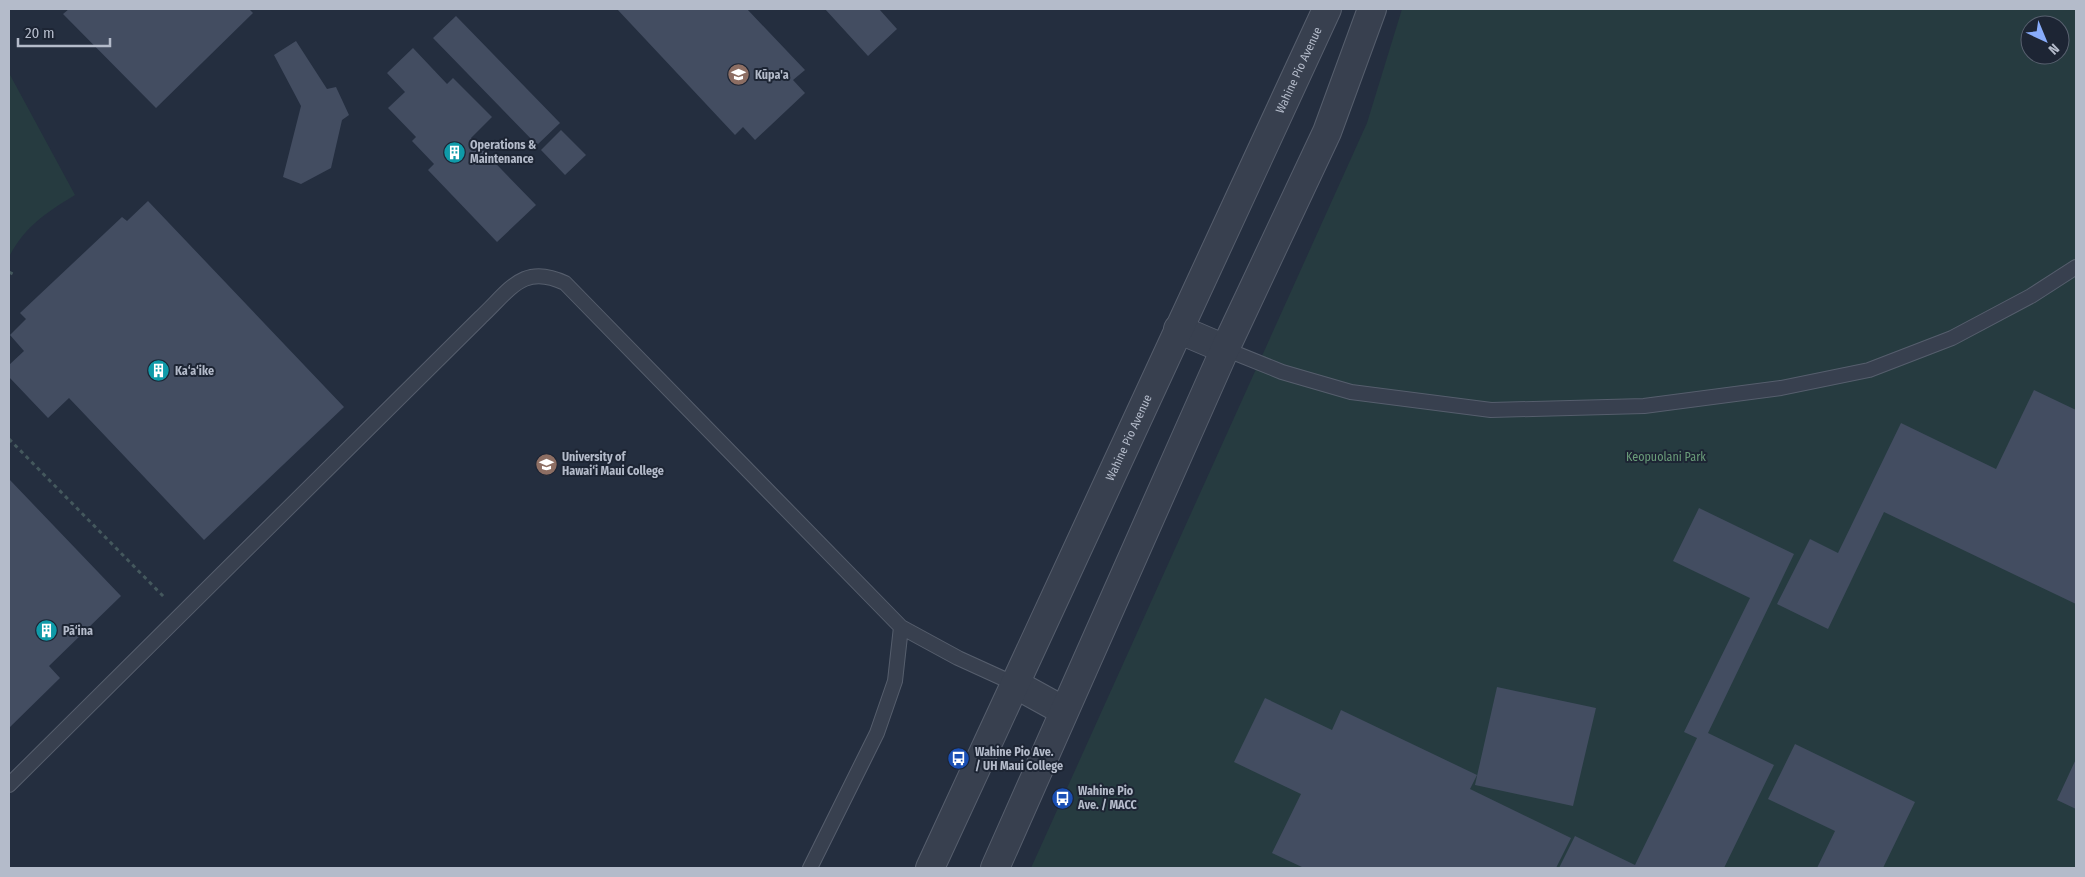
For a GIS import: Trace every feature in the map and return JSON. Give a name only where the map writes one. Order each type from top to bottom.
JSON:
[{"type":"street","name":"Wahine Pio Avenue","points":[[930,868],[1327,9]]},
{"type":"street","points":[[995,868],[1224,349],[1327,132],[1372,9]]},
{"type":"street","points":[[1178,329],[1224,349]]},
{"type":"street","points":[[1014,684],[1064,711]]},
{"type":"lane","points":[[1224,349],[1282,372],[1352,392],[1491,410],[1644,406],[1781,388],[1868,370],[1952,338],[2031,296],[2076,267]]},
{"type":"lane","points":[[9,785],[481,317],[521,280],[535,275],[549,276],[565,283],[901,626],[958,658],[1014,684]]},
{"type":"lane","points":[[810,868],[877,733],[896,681],[901,626]]},
{"type":"path","points":[[9,272],[14,275]]},
{"type":"path","points":[[9,439],[156,591],[182,614]]},
{"type":"green space","name":"Keopuolani Park","points":[[1402,9],[2076,9],[2076,868],[1031,868],[1367,123]]},
{"type":"green space","points":[[9,73],[75,195],[37,221],[15,246],[9,257]]},
{"type":"building","points":[[69,9],[249,9],[253,13],[156,108],[63,14]]},
{"type":"building","name":"Kūpa'a","points":[[617,9],[747,9],[805,70],[793,80],[805,93],[755,140],[743,127],[735,135]]},
{"type":"building","points":[[825,9],[879,9],[897,29],[868,56]]},
{"type":"building","points":[[456,16],[560,123],[537,145],[433,38]]},
{"type":"building","points":[[296,41],[327,89],[336,87],[349,115],[342,120],[331,168],[301,184],[283,177],[301,106],[274,55]]},
{"type":"building","name":"Operations & Maintenance","points":[[413,48],[447,84],[453,78],[492,117],[471,138],[536,205],[497,242],[428,170],[434,164],[412,141],[416,137],[388,108],[405,92],[387,73]]},
{"type":"building","points":[[561,130],[586,155],[565,175],[541,150]]},
{"type":"building","name":"Ka‘a‘ike","points":[[148,201],[344,407],[204,540],[69,398],[48,418],[9,377],[9,365],[24,351],[10,335],[26,319],[20,313],[122,217],[127,221]]},
{"type":"building","points":[[2034,390],[2076,410],[2076,604],[1884,512],[1828,629],[1777,604],[1810,539],[1838,553],[1901,423],[1996,469]]},
{"type":"building","name":"Pā‘ina","points":[[9,479],[121,596],[49,666],[60,678],[9,728]]},
{"type":"building","points":[[1699,508],[1794,554],[1708,733],[1774,765],[1724,868],[1559,868],[1575,836],[1635,865],[1697,738],[1684,732],[1750,598],[1673,561]]},
{"type":"building","points":[[1497,687],[1596,708],[1573,806],[1475,785]]},
{"type":"building","points":[[1265,698],[1332,730],[1341,710],[1477,775],[1470,789],[1571,838],[1556,868],[1304,868],[1272,853],[1301,794],[1234,762]]},
{"type":"building","points":[[1795,744],[1915,802],[1883,868],[1817,868],[1835,831],[1768,799]]},
{"type":"building","points":[[2076,759],[2076,809],[2057,800]]},
{"type":"place","name":"Kūpa'a","points":[[739,75]]},
{"type":"place","name":"Operations & Maintenance","points":[[454,152]]},
{"type":"place","name":"Ka‘a‘ike","points":[[159,371]]},
{"type":"place","name":"University of Hawai‘i Maui College","points":[[546,464]]},
{"type":"place","name":"Pā‘ina","points":[[47,631]]},
{"type":"place","name":"Wahine Pio Ave. / UH Maui College","points":[[959,759]]},
{"type":"place","name":"Wahine Pio Ave. / MACC","points":[[1062,798]]}]
